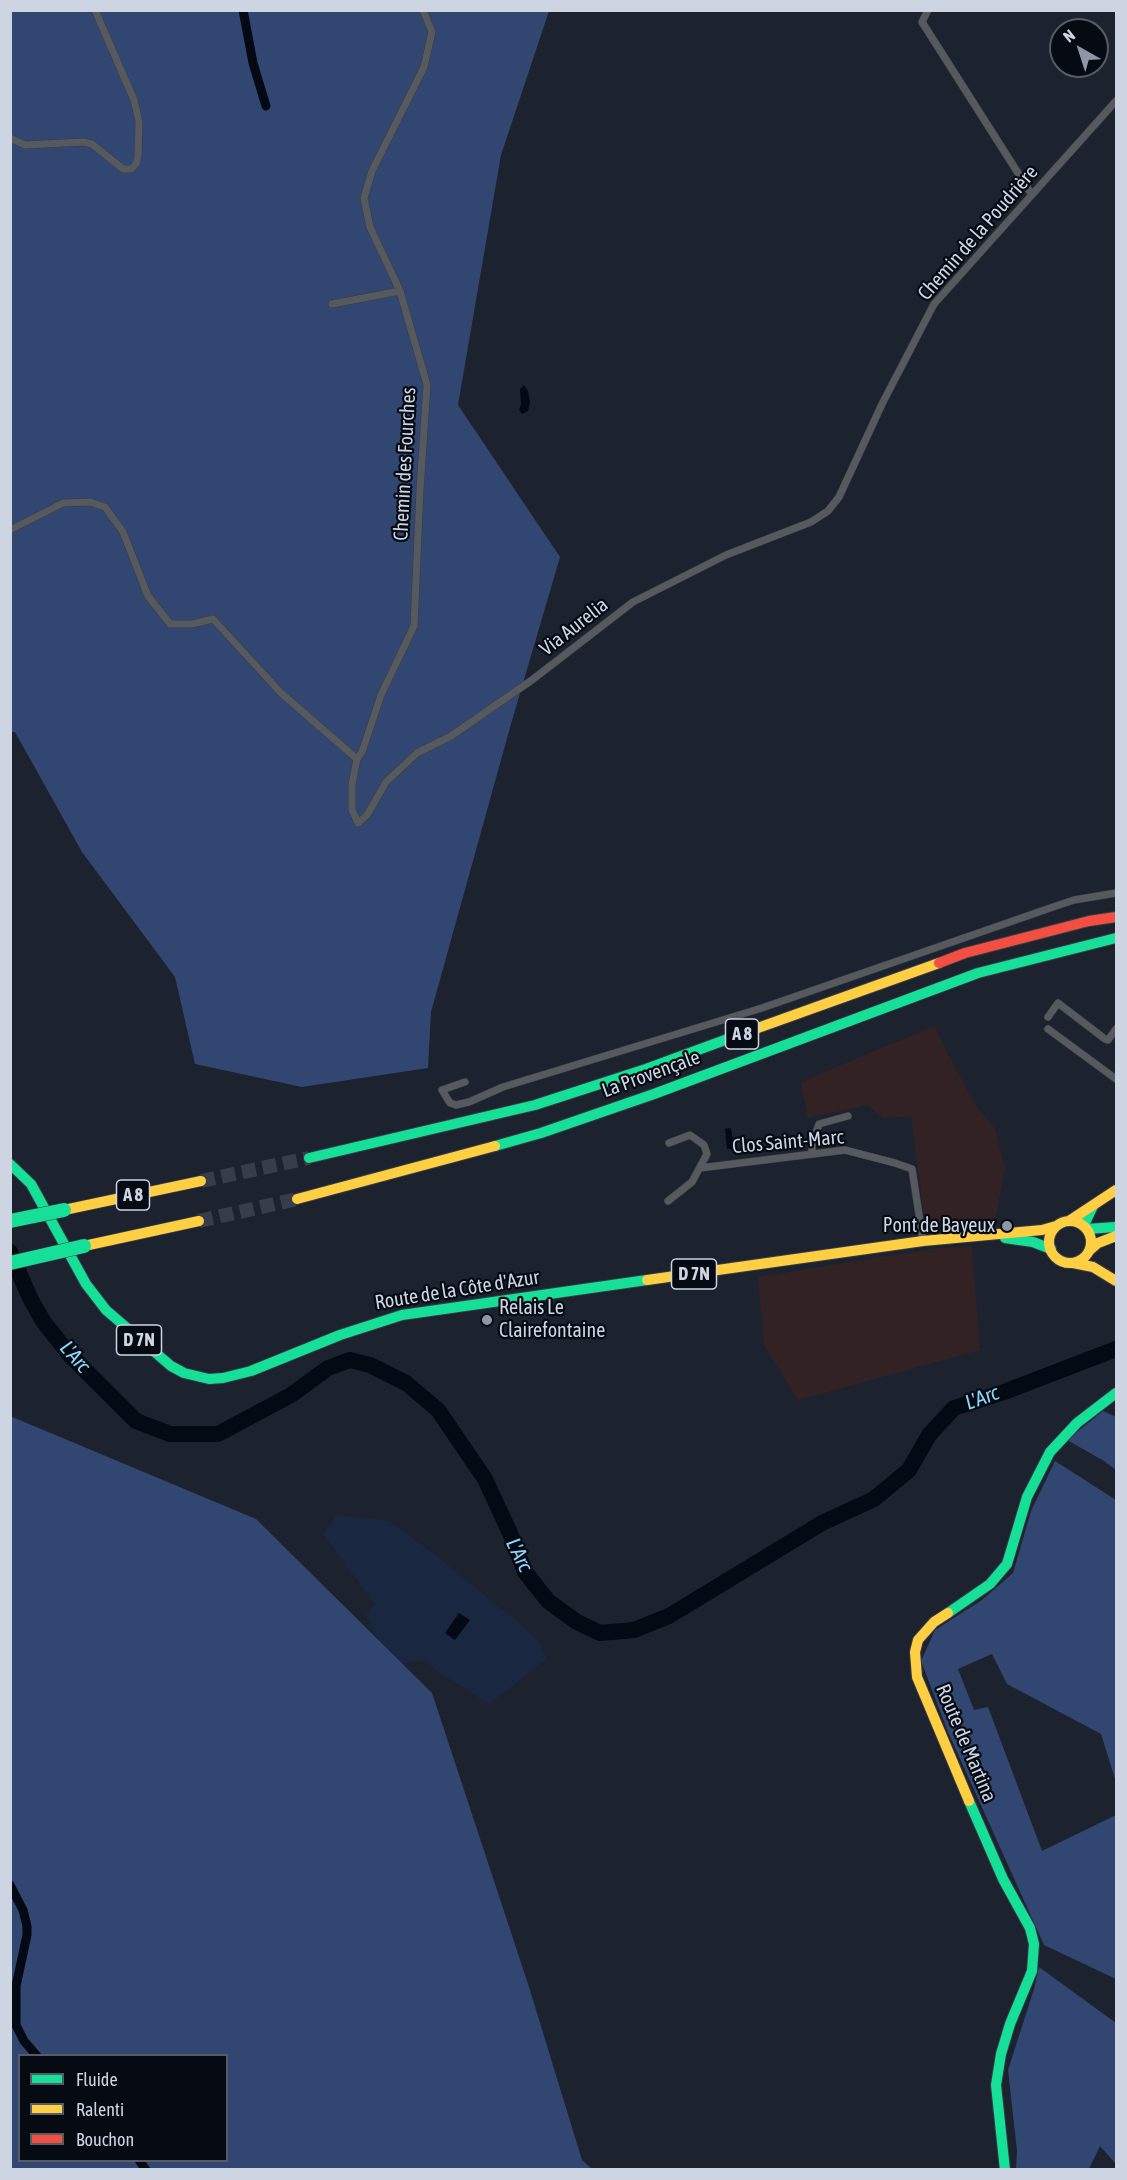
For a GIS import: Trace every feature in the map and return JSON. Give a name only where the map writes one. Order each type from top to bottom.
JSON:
[{"type":"main road","name":"La Provençale","points":[[309,1158],[535,1105],[646,1069],[965,953],[1089,921],[1116,917]]},
{"type":"main road","name":"La Provençale","points":[[297,1199],[541,1133],[654,1094],[978,973],[1116,938]]},
{"type":"main road","name":"Route de la Côte d'Azur","points":[[10,1164],[30,1184],[86,1284],[106,1310],[171,1366],[195,1377],[209,1378],[223,1378],[251,1371],[340,1335],[402,1315],[923,1240],[1042,1230],[1063,1223]]},
{"type":"main road","name":"A 8","points":[[10,1221],[201,1180]]},
{"type":"main road","points":[[1116,1190],[1063,1223],[1050,1237],[1051,1249],[1058,1259],[1072,1263],[1090,1258],[1098,1243],[1116,1236]]},
{"type":"main road","points":[[1085,1227],[1093,1206]]},
{"type":"main road","name":"A 8","points":[[10,1263],[199,1221]]},
{"type":"main road","points":[[1063,1223],[1085,1227],[1116,1227]]},
{"type":"main road","points":[[1085,1227],[1091,1237],[1090,1258]]},
{"type":"main road","name":"Route de la Côte d'Azur","points":[[984,1234],[1033,1242],[1051,1249]]},
{"type":"main road","points":[[1090,1258],[1116,1281]]},
{"type":"main road","name":"Route de Martina","points":[[1005,2169],[996,2085],[1007,2034],[1032,1971],[1034,1944],[1030,1928],[992,1855],[917,1677],[915,1652],[918,1640],[934,1622],[990,1584],[1007,1564],[1027,1497],[1050,1452],[1077,1423],[1116,1393]]},
{"type":"street","points":[[10,138],[25,145],[84,142],[92,144],[123,169],[131,169],[136,164],[139,122],[134,100],[96,10]]},
{"type":"street","name":"Chemin des Fourches","points":[[358,823],[352,810],[352,784],[357,759],[362,752],[381,695],[414,626],[427,384],[400,291],[370,227],[364,198],[372,171],[424,67],[432,32],[423,10]]},
{"type":"street","points":[[928,10],[922,22],[1032,195]]},
{"type":"street","name":"Chemin de la Poudrière","points":[[839,497],[883,402],[934,304],[1116,101]]},
{"type":"street","points":[[332,304],[400,291]]},
{"type":"street","name":"Via Aurelia","points":[[358,823],[367,815],[386,782],[417,753],[451,736],[532,680],[633,602],[726,555],[811,522],[828,511],[839,497]]},
{"type":"street","points":[[10,530],[63,503],[90,502],[105,507],[123,532],[148,596],[170,624],[192,624],[213,619],[281,693],[357,759]]},
{"type":"street","points":[[465,1082],[442,1090],[450,1103],[456,1105],[503,1087],[762,1008],[1065,903],[1116,893]]},
{"type":"street","points":[[1048,1017],[1058,1003],[1105,1039],[1108,1040],[1116,1029]]},
{"type":"street","points":[[1048,1029],[1116,1079]]},
{"type":"street","points":[[812,1154],[812,1144],[819,1124],[848,1116]]},
{"type":"street","points":[[668,1201],[692,1182],[707,1154],[704,1145],[690,1135],[669,1143]]},
{"type":"street","name":"Clos Saint-Marc","points":[[700,1168],[845,1150],[912,1169],[923,1240]]},
{"type":"shaded area","points":[[11,11],[549,11],[501,155],[458,405],[560,557],[431,1012],[428,1068],[302,1087],[195,1064],[175,977],[82,852],[15,732],[11,732]]},
{"type":"shaded area","points":[[524,385],[530,402],[528,411],[522,414],[519,410],[520,389]]},
{"type":"shaded area","points":[[934,1026],[973,1102],[995,1129],[1005,1167],[995,1221],[926,1231],[911,1116],[883,1118],[867,1105],[808,1118],[801,1082]]},
{"type":"shaded area","points":[[731,1128],[734,1149],[727,1149],[725,1129]]},
{"type":"shaded area","points":[[972,1247],[980,1350],[798,1400],[764,1345],[758,1277],[938,1248]]},
{"type":"shaded area","points":[[1103,1411],[1116,1417],[1116,1470],[1067,1440]]},
{"type":"shaded area","points":[[10,1416],[256,1519],[432,1693],[529,1987],[582,2160],[592,2169],[11,2169]]},
{"type":"shaded area","points":[[1055,1461],[1116,1500],[1116,1782],[1101,1734],[1007,1684],[992,1654],[958,1669],[974,1710],[988,1707],[1042,1851],[1116,1815],[1116,1979],[1044,1945],[948,1732],[921,1661],[935,1630],[982,1600],[1013,1573],[1031,1511]]},
{"type":"shaded area","points":[[337,1515],[389,1521],[433,1553],[538,1640],[547,1659],[489,1704],[437,1671],[425,1660],[391,1665],[366,1615],[375,1604],[323,1534]]},
{"type":"shaded area","points":[[459,1613],[470,1620],[455,1640],[445,1633]]},
{"type":"shaded area","points":[[1039,1967],[1116,2023],[1116,2164],[1100,2146],[1089,2169],[1016,2169],[1017,2151],[1008,2070]]},
{"type":"waterway","points":[[243,10],[253,63],[266,106]]},
{"type":"waterway","name":"L'Arc","points":[[10,1252],[30,1298],[43,1321],[69,1354],[136,1421],[170,1434],[218,1434],[291,1395],[328,1368],[350,1360],[370,1365],[406,1383],[438,1410],[485,1479],[525,1572],[548,1601],[577,1622],[600,1633],[634,1630],[669,1616],[822,1523],[874,1499],[909,1470],[929,1435],[954,1408],[1004,1392],[1116,1349]]},
{"type":"waterway","points":[[10,1885],[23,1910],[27,1926],[16,1986],[16,2025],[24,2041],[35,2054]]},
{"type":"waterway","points":[[140,2162],[146,2170]]},
{"type":"tunnel","points":[[201,1181],[309,1158]]},
{"type":"tunnel","points":[[199,1221],[297,1199]]},
{"type":"traffic: fast","points":[[495,1146],[541,1133],[654,1094],[978,973],[1116,938]]},
{"type":"traffic: fast","points":[[309,1158],[535,1105],[646,1069],[755,1029]]},
{"type":"traffic: fast","points":[[10,1164],[31,1184],[86,1284],[106,1310],[171,1366],[184,1373],[209,1379],[251,1371],[340,1335],[402,1315],[647,1280]]},
{"type":"traffic: fast","points":[[1084,1225],[1093,1206]]},
{"type":"traffic: fast","points":[[10,1221],[64,1210]]},
{"type":"traffic: fast","points":[[1087,1229],[1116,1227]]},
{"type":"traffic: fast","points":[[1005,1238],[1033,1242],[1051,1249]]},
{"type":"traffic: fast","points":[[10,1263],[84,1246]]},
{"type":"traffic: fast","points":[[948,1613],[990,1584],[1007,1564],[1027,1497],[1050,1452],[1077,1423],[1116,1393]]},
{"type":"traffic: fast","points":[[969,1801],[1003,1879],[1030,1928],[1034,1944],[1032,1971],[1010,2024],[1001,2054],[996,2085],[1005,2170]]},
{"type":"traffic: slow","points":[[755,1029],[939,963]]},
{"type":"traffic: slow","points":[[297,1199],[495,1146]]},
{"type":"traffic: slow","points":[[64,1210],[201,1181]]},
{"type":"traffic: slow","points":[[1069,1221],[1116,1190]]},
{"type":"traffic: slow","points":[[84,1246],[199,1221]]},
{"type":"traffic: slow","points":[[1070,1221],[1085,1227],[1091,1242],[1085,1257],[1070,1263],[1055,1257],[1049,1242],[1055,1227],[1070,1221]]},
{"type":"traffic: slow","points":[[647,1280],[923,1241],[1042,1230],[1056,1226]]},
{"type":"traffic: slow","points":[[1090,1250],[1098,1243],[1116,1236]]},
{"type":"traffic: slow","points":[[1073,1263],[1093,1267],[1116,1281]]},
{"type":"traffic: slow","points":[[948,1613],[934,1622],[918,1640],[915,1652],[917,1677],[969,1801]]},
{"type":"traffic: jam","points":[[939,963],[965,953],[1089,921],[1116,917]]},
{"type":"place","name":"Pont de Bayeux","points":[[1007,1226]]},
{"type":"place","name":"Relais Le Clairefontaine","points":[[487,1320]]}]
